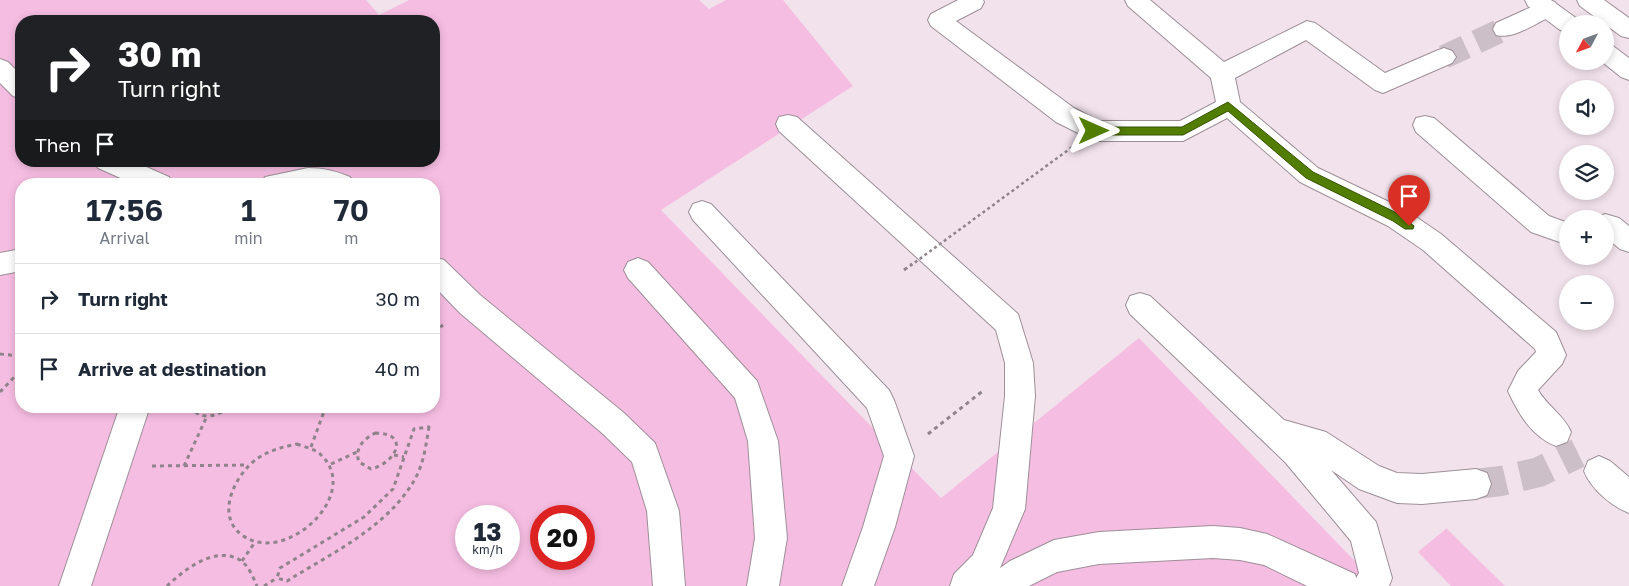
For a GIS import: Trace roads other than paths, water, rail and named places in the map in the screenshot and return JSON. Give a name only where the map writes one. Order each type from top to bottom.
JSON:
[{"type":"street","points":[[1136,0],[1222,74],[1228,106],[1309,175],[1397,218],[1432,242],[1546,341],[1552,355],[1543,366],[1526,380],[1523,391],[1533,409],[1556,432]]},
{"type":"street","points":[[1588,0],[1629,30]]},
{"type":"street","points":[[973,2],[939,20],[1065,115],[1094,131],[1183,131],[1228,106]]},
{"type":"street","points":[[1504,29],[1541,4],[1559,17]]},
{"type":"street","points":[[1222,74],[1307,29],[1383,84],[1444,57]]},
{"type":"street","points":[[1614,59],[1629,70]]},
{"type":"street","points":[[0,68],[15,84]]},
{"type":"street","points":[[788,124],[1008,322],[1019,363],[1020,396],[1009,509],[984,566],[966,586]]},
{"type":"street","points":[[1425,125],[1540,224],[1559,233]]},
{"type":"street","points":[[120,167],[146,178]]},
{"type":"street","points":[[298,178],[328,178]]},
{"type":"street","points":[[702,212],[879,400],[899,456],[879,527],[858,586]]},
{"type":"street","points":[[1614,229],[1629,241]]},
{"type":"street","points":[[0,264],[15,261]]},
{"type":"street","points":[[638,270],[747,391],[763,441],[771,538],[763,586]]},
{"type":"street","points":[[440,274],[470,304],[613,423],[644,453],[663,511],[669,586]]},
{"type":"street","points":[[1140,306],[1296,452],[1365,533],[1376,578],[1369,586]]},
{"type":"street","points":[[75,586],[133,413]]},
{"type":"street","points":[[1276,433],[1315,442],[1370,478],[1397,488],[1422,489],[1476,484]]},
{"type":"street","points":[[1599,471],[1629,498]]},
{"type":"street","points":[[1002,586],[1021,572],[1054,556],[1099,548],[1213,542],[1240,544],[1267,550],[1344,586]]},
{"type":"tunnel","points":[[1444,57],[1504,29]]},
{"type":"tunnel","points":[[1476,484],[1501,481],[1539,472],[1578,453]]}]
